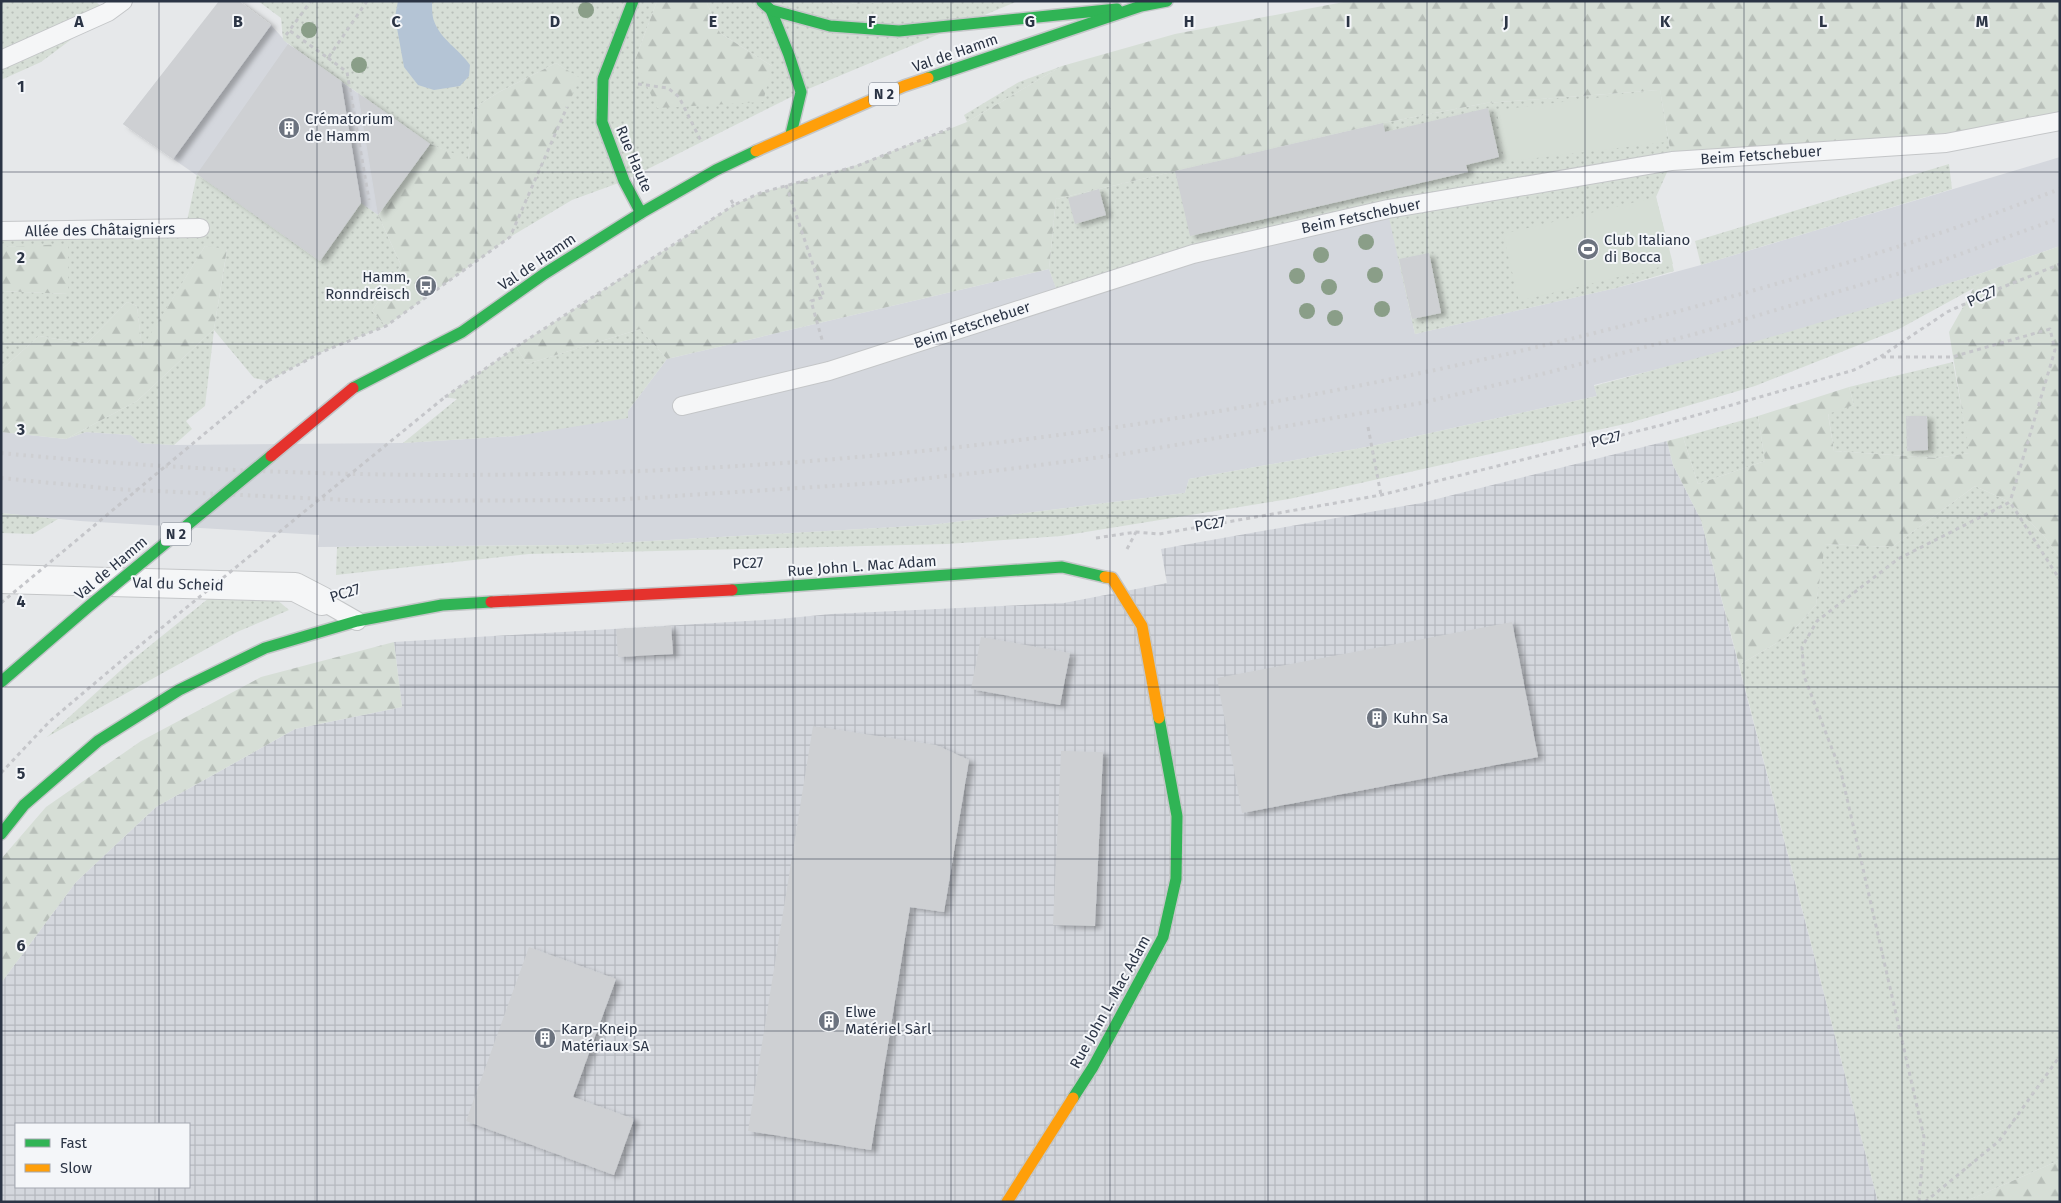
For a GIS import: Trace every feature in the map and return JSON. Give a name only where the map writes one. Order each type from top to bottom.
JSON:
[{"type":"main road","name":"Rue Haute","points":[[633,1],[604,79],[602,122],[624,181],[641,213]]},
{"type":"main road","points":[[760,1],[771,10],[830,26],[899,31],[1140,6]]},
{"type":"main road","name":"Val de Hamm","points":[[1,682],[88,606],[353,388],[462,332],[544,274],[641,213],[716,170],[791,134],[904,86],[1140,6],[1167,1]]},
{"type":"main road","points":[[771,10],[801,92],[791,134]]},
{"type":"main road","name":"Rue John L. Mac Adam","points":[[1,834],[24,805],[98,741],[179,690],[265,648],[357,621],[442,605],[769,588],[1062,567],[1112,578],[1142,626],[1177,816],[1176,879],[1163,937],[1093,1068],[1006,1202]]},
{"type":"street","name":"Val du Scheid","points":[[1,579],[295,587],[322,601]]},
{"type":"lane","points":[[1,60],[108,12],[123,1]]},
{"type":"lane","name":"Beim Fetschebuer","points":[[682,406],[829,371],[1193,254],[1388,209],[1672,161],[1946,143],[2060,121]]},
{"type":"lane","name":"Allée des Châtaigniers","points":[[1,231],[200,228]]},
{"type":"lane","points":[[322,601],[357,621]]},
{"type":"path","points":[[286,36],[310,1]]},
{"type":"path","points":[[328,58],[367,1]]},
{"type":"path","points":[[290,31],[347,72],[369,200]]},
{"type":"path","points":[[786,184],[824,297],[811,301],[821,330]]},
{"type":"path","points":[[1,772],[50,721],[445,397],[516,347],[734,206]]},
{"type":"path","name":"PC27","points":[[1092,538],[1136,532],[1159,534],[1381,494],[1662,425],[1854,370],[1880,357],[1947,312],[2060,264]]},
{"type":"path","points":[[1880,357],[1952,357],[2050,329],[2055,350],[2010,502],[1898,559],[1817,621],[1802,647],[1804,676],[1841,772],[1924,1137],[1919,1202]]},
{"type":"path","points":[[1,603],[268,381]]},
{"type":"path","points":[[1368,427],[1381,494]]},
{"type":"path","points":[[2010,502],[2060,580]]},
{"type":"path","points":[[1926,1202],[1999,1141],[2060,1056]]},
{"type":"shaded area","points":[[220,1],[271,25],[288,44],[430,144],[378,215],[361,204],[320,261],[123,124]]},
{"type":"shaded area","points":[[2060,157],[2060,246],[1982,273],[1820,324],[1698,359],[1594,385],[1597,396],[1372,446],[1189,479],[1185,493],[931,525],[582,545],[318,547],[319,535],[80,521],[1,513],[1,432],[66,439],[86,432],[131,435],[141,443],[174,445],[403,443],[516,436],[628,411],[667,359],[1049,269],[1059,296],[1388,209],[1415,334],[1616,288],[1701,265]]},
{"type":"shaded area","points":[[1667,441],[1673,465],[1701,520],[1878,1202],[1,1202],[1,983],[76,882],[156,807],[295,729],[402,707],[394,642],[779,619],[831,614],[1064,603],[1167,583],[1161,549],[1421,503]]},
{"type":"green space","points":[[1,1],[95,1],[108,12],[41,62],[1,80]]},
{"type":"green space","points":[[258,1],[657,1],[635,60],[772,66],[720,33],[706,1],[824,1],[838,5],[897,1],[1018,1],[801,92],[624,181],[572,200],[510,237],[579,78],[556,63],[499,92],[474,108],[468,160],[430,144],[283,40],[281,18]]},
{"type":"green space","points":[[657,1],[706,1],[720,33],[772,66],[763,102],[657,108],[635,60]]},
{"type":"green space","points":[[824,1],[897,1],[838,5]]},
{"type":"green space","points":[[1349,1],[2060,1],[2060,121],[1946,143],[1672,161],[1660,90],[1486,103],[1383,123],[1056,199],[1049,269],[667,359],[640,329],[527,364],[516,347],[734,205],[760,193],[857,165],[967,122],[1062,66],[1175,34]]},
{"type":"green space","points":[[556,63],[580,78],[510,237],[386,326],[372,311],[401,265],[378,215],[430,144],[468,159],[474,108],[499,92]]},
{"type":"green space","points":[[1062,66],[967,122],[964,115],[1019,82]]},
{"type":"green space","points":[[1660,90],[1672,161],[1656,197],[1674,271],[1616,288],[1415,334],[1387,209],[1059,297],[1049,269],[1056,199],[1383,123],[1486,103]]},
{"type":"green space","points":[[1660,90],[1667,142],[1504,162],[1497,110]]},
{"type":"green space","points":[[1949,164],[1952,189],[1701,265],[1695,241]]},
{"type":"green space","points":[[197,174],[320,261],[361,203],[378,215],[401,265],[372,311],[386,326],[322,352],[268,381],[254,378],[214,330],[205,406],[186,421],[192,429],[174,445],[140,443],[131,435],[86,432],[66,439],[137,401],[214,329],[227,250],[205,246],[142,349],[137,306],[127,302],[86,344],[39,336],[1,370],[1,291],[68,294],[68,245],[1,247],[1,224],[187,221]]},
{"type":"green space","name":"Club Italiano di Bocca","points":[[1656,197],[1673,264],[1519,301],[1503,234]]},
{"type":"green space","points":[[68,244],[68,294],[1,291],[1,247]]},
{"type":"green space","points":[[205,246],[227,249],[214,329],[137,401],[66,439],[1,432],[1,370],[39,336],[86,344],[127,302],[137,306],[142,348]]},
{"type":"green space","points":[[2060,246],[2060,558],[2044,536],[2010,502],[1975,486],[1892,547],[1825,544],[1816,605],[1787,637],[1739,665],[1701,520],[1673,465],[1667,441],[1683,437],[1698,484],[1765,461],[1758,416],[1849,387],[1854,405],[1828,414],[1834,451],[1936,458],[1969,453],[1949,332],[1982,273]]},
{"type":"green space","points":[[1982,273],[1974,288],[1899,329],[1755,386],[1629,423],[1289,499],[1061,536],[947,544],[529,554],[336,575],[337,547],[582,545],[931,525],[1185,493],[1189,479],[1372,446],[1597,396],[1594,386],[1789,332]]},
{"type":"green space","points":[[640,329],[667,359],[628,411],[628,418],[516,436],[403,443],[457,399],[445,397],[516,347],[527,364]]},
{"type":"green space","points":[[1953,362],[1970,453],[1936,458],[1834,451],[1828,413],[1854,405],[1849,387]]},
{"type":"green space","points":[[1758,416],[1765,461],[1698,484],[1683,437]]},
{"type":"green space","points":[[1975,486],[2010,502],[2044,536],[2060,558],[2060,1160],[1964,1202],[1878,1202],[1739,665],[1787,637],[1816,605],[1824,544],[1892,547]]},
{"type":"green space","points":[[1,513],[58,519],[33,534],[1,533]]},
{"type":"green space","points":[[209,598],[276,599],[289,610],[237,632],[47,737],[131,661]]},
{"type":"green space","points":[[394,642],[402,707],[295,729],[156,807],[76,882],[1,983],[1,859],[46,807],[141,741],[261,677]]},
{"type":"green space","points":[[2060,1160],[2060,1202],[1964,1202]]},
{"type":"water","points":[[398,1],[432,1],[433,17],[437,28],[470,65],[469,76],[460,86],[434,90],[418,85],[404,67],[395,17]]},
{"type":"building","points":[[219,1],[239,1],[271,25],[173,159],[123,124]]},
{"type":"building","name":"Crématorium de Hamm","points":[[288,44],[341,81],[361,203],[320,261],[197,174]]},
{"type":"building","points":[[358,93],[430,144],[378,215]]},
{"type":"building","points":[[1488,108],[1499,157],[1466,165],[1468,172],[1190,236],[1175,171],[1383,123],[1385,132]]},
{"type":"building","points":[[1099,189],[1106,215],[1075,224],[1068,198]]},
{"type":"building","points":[[1429,253],[1441,313],[1412,319],[1399,259]]},
{"type":"building","points":[[1906,416],[1927,416],[1928,450],[1907,451]]},
{"type":"building","name":"Kuhn Sa","points":[[1512,622],[1538,757],[1242,813],[1217,678]]},
{"type":"building","points":[[671,626],[673,654],[618,657],[616,629]]},
{"type":"building","points":[[981,637],[1070,653],[1060,705],[971,689]]},
{"type":"building","name":"Elwe Matériel Sàrl","points":[[813,726],[936,745],[969,760],[944,912],[910,907],[871,1150],[748,1131]]},
{"type":"building","points":[[1061,751],[1103,752],[1095,926],[1053,925]]},
{"type":"building","name":"Karp-Kneip Matériaux SA","points":[[529,947],[616,979],[573,1097],[634,1119],[614,1175],[466,1121]]},
{"type":"railway","points":[[1,453],[246,470],[491,475],[735,466],[977,445],[1219,411],[1458,365],[1696,307],[1931,236],[2060,189]]},
{"type":"railway","points":[[1,478],[113,489],[368,501],[611,500],[893,482],[1001,470],[1117,455],[1421,403],[1695,334],[1941,261],[2060,218]]},
{"type":"traffic: fast","points":[[633,1],[603,79],[602,122],[624,181],[641,213]]},
{"type":"traffic: fast","points":[[928,78],[1141,6],[1167,1]]},
{"type":"traffic: fast","points":[[762,2],[771,10],[801,92],[791,134]]},
{"type":"traffic: fast","points":[[771,10],[830,26],[899,31],[1117,9]]},
{"type":"traffic: fast","points":[[353,388],[462,332],[544,274],[641,213],[716,170],[756,151]]},
{"type":"traffic: fast","points":[[1,682],[88,607],[271,456]]},
{"type":"traffic: fast","points":[[732,590],[1062,567],[1105,577]]},
{"type":"traffic: fast","points":[[1,834],[24,805],[98,741],[179,690],[265,648],[357,621],[442,605],[491,602]]},
{"type":"traffic: fast","points":[[1073,1098],[1093,1067],[1163,937],[1176,879],[1177,816],[1159,718]]},
{"type":"traffic: slow","points":[[756,151],[904,86],[928,78]]},
{"type":"traffic: slow","points":[[1105,577],[1112,578],[1142,626],[1159,718]]},
{"type":"traffic: slow","points":[[1007,1202],[1073,1098]]},
{"type":"traffic: jam","points":[[271,456],[353,388]]},
{"type":"traffic: jam","points":[[491,602],[732,590]]},
{"type":"place","name":"Crématorium de Hamm","points":[[289,128]]},
{"type":"place","name":"Club Italiano di Bocca","points":[[1588,249]]},
{"type":"place","name":"Hamm, Ronndréisch","points":[[426,286]]},
{"type":"place","name":"Kuhn Sa","points":[[1377,718]]},
{"type":"place","name":"Elwe Matériel Sàrl","points":[[829,1021]]},
{"type":"place","name":"Karp-Kneip Matériaux SA","points":[[545,1038]]}]
